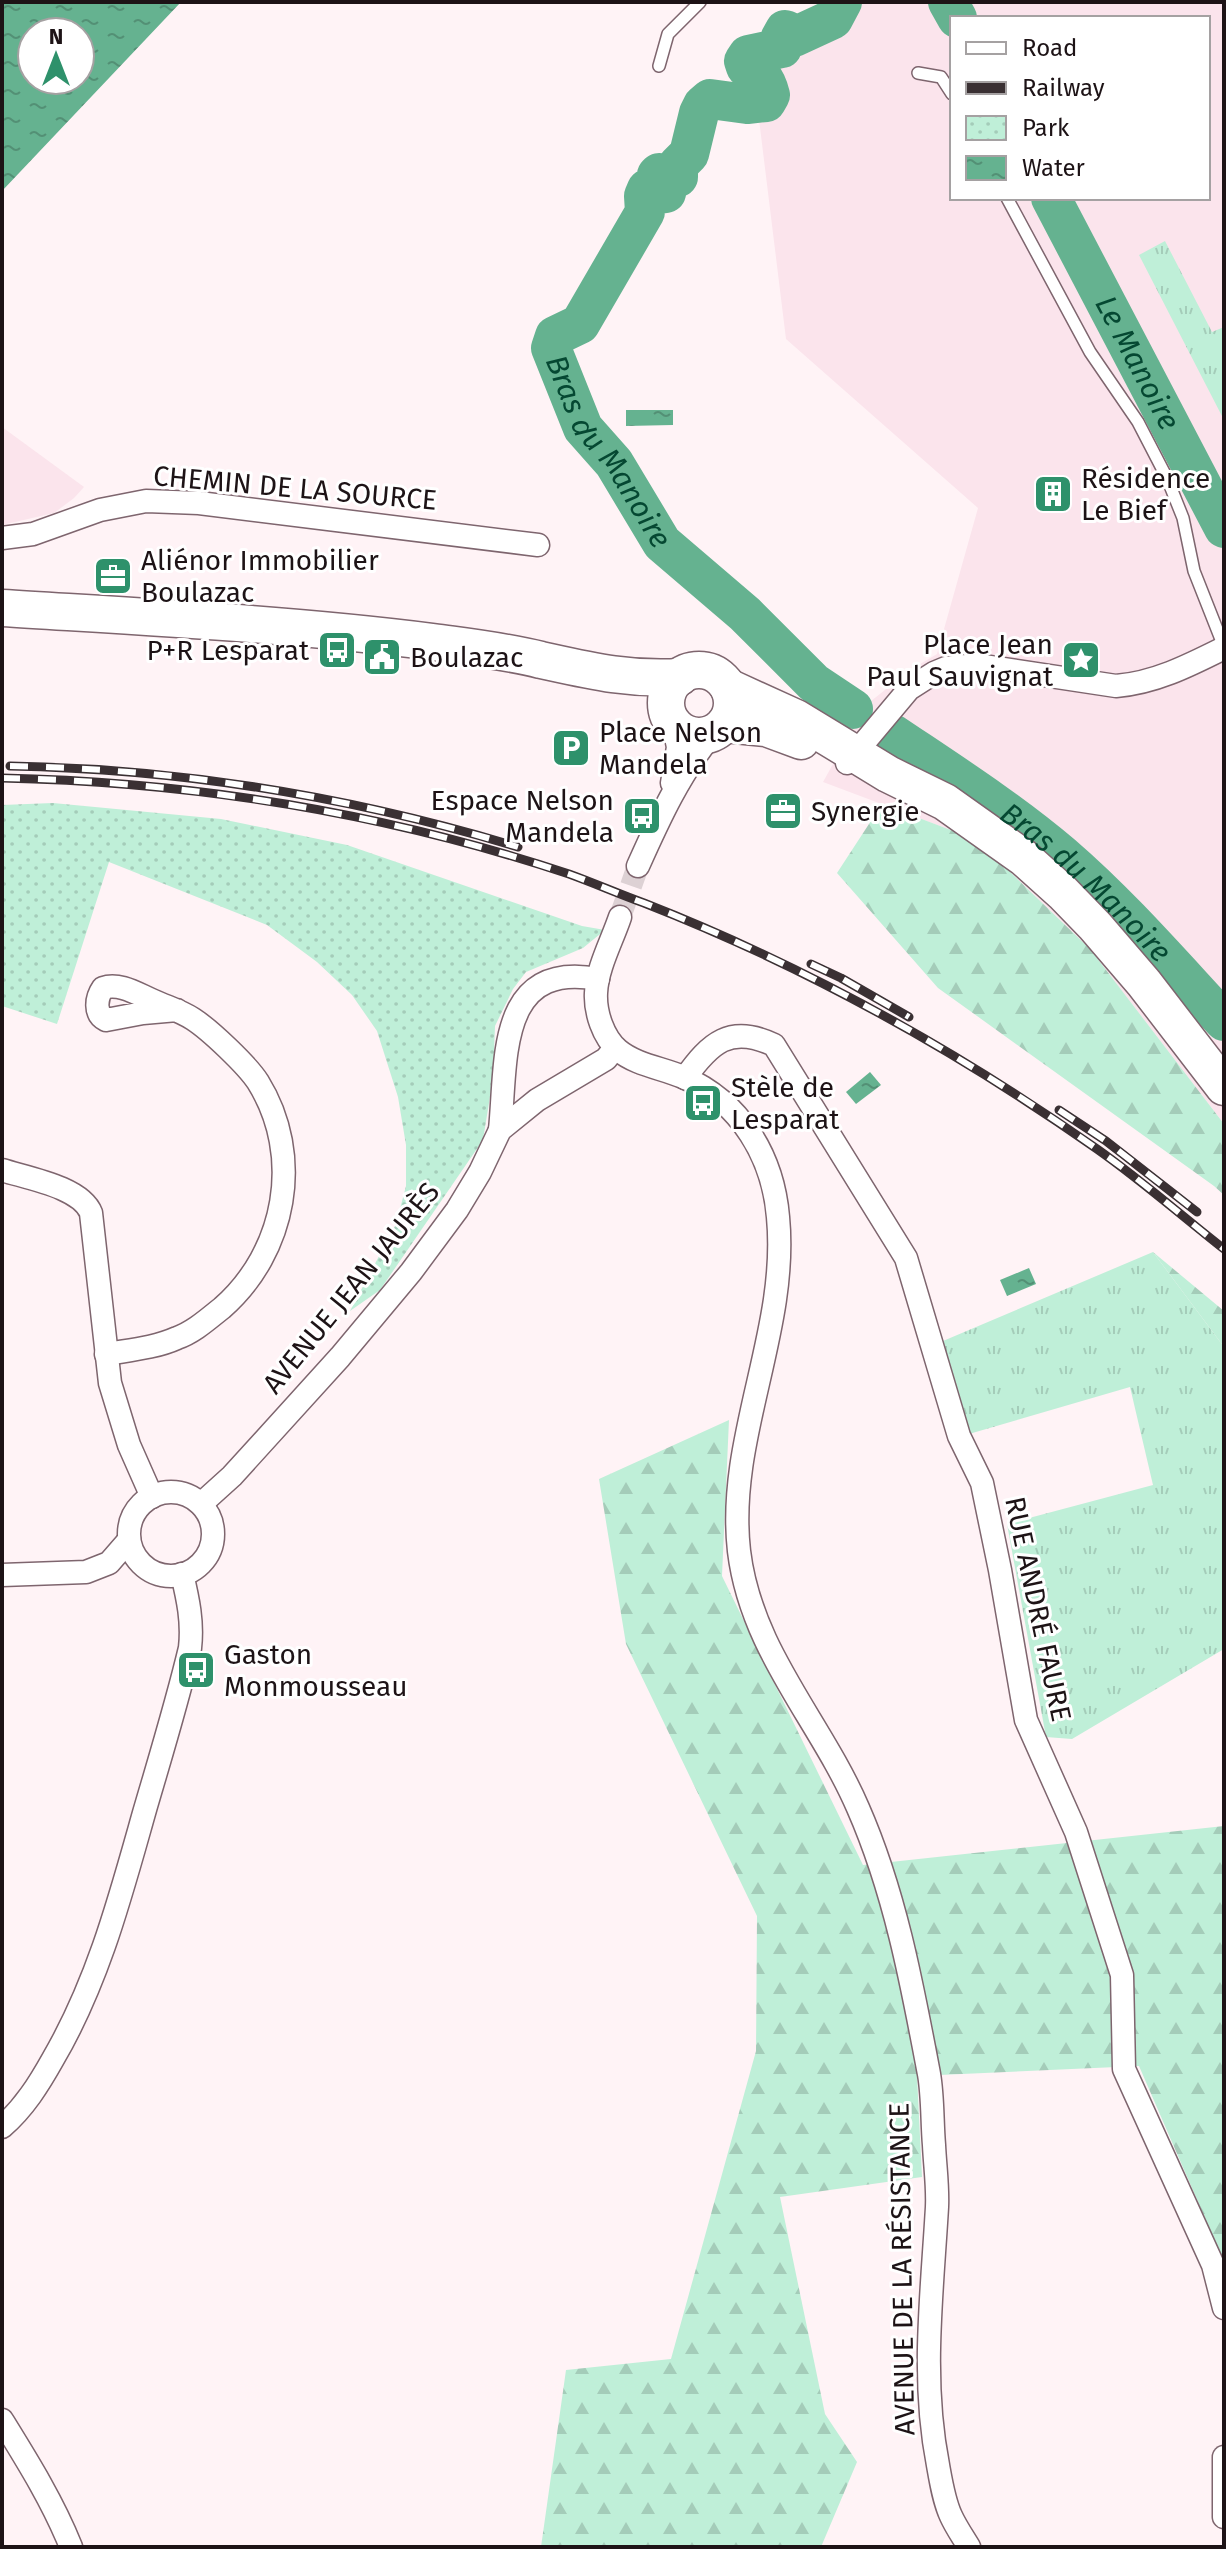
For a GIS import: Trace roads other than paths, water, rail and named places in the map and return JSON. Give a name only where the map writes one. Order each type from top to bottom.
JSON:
[{"type":"main road","points":[[2,608],[220,621],[432,642],[540,659],[590,672],[637,677],[680,677],[701,670],[721,678],[728,687],[732,706],[719,729]]},
{"type":"main road","points":[[2,618],[39,610]]},
{"type":"main road","points":[[590,672],[632,691],[691,735],[702,736],[719,729],[744,725],[781,732],[850,760]]},
{"type":"main road","points":[[673,723],[666,704],[672,684],[680,677]]},
{"type":"main road","points":[[728,687],[796,718],[886,792],[978,825],[1024,858],[1089,919],[1144,983],[1224,1087]]},
{"type":"street","name":"CHEMIN DE LA SOURCE","points":[[2,538],[33,534],[100,510],[146,501],[199,503],[300,514],[538,545]]},
{"type":"street","points":[[850,760],[909,689],[946,668],[977,665],[1116,686],[1133,685],[1194,664],[1224,647]]},
{"type":"street","points":[[668,800],[678,747],[673,723]]},
{"type":"street","points":[[638,866],[668,800],[697,753],[719,729]]},
{"type":"street","points":[[615,1048],[600,1021],[597,1005],[598,979],[620,917]]},
{"type":"street","points":[[500,1130],[506,1047],[517,1010],[526,996],[539,985],[552,980],[582,976],[598,979]]},
{"type":"street","points":[[106,1354],[140,1349],[177,1338],[205,1323],[247,1282],[263,1259],[283,1201],[284,1172],[277,1123],[258,1082],[215,1037],[194,1019],[177,1010]]},
{"type":"street","name":"RUE ANDRÉ FAURE","points":[[685,1078],[707,1050],[723,1039],[749,1036],[774,1045],[906,1258],[959,1436],[982,1483],[1026,1720],[1076,1832],[1122,1975],[1124,2069],[1213,2265],[1224,2308]]},
{"type":"street","name":"AVENUE DE LA RÉSISTANCE","points":[[615,1048],[653,1067],[685,1078],[727,1107],[758,1144],[774,1184],[780,1240],[777,1280],[773,1318],[741,1469],[737,1521],[740,1554],[746,1590],[783,1679],[857,1806],[887,1886],[910,1979],[930,2081],[938,2201],[928,2327],[931,2428],[951,2516],[969,2547]]},
{"type":"street","name":"AVENUE JEAN JAURÈS","points":[[201,1504],[232,1476],[329,1369],[411,1272],[457,1210],[500,1130],[537,1100],[606,1059],[615,1048]]},
{"type":"street","points":[[2,1170],[64,1190],[87,1204],[91,1213],[110,1383],[129,1445],[152,1497]]},
{"type":"street","points":[[164,1492],[177,1492],[201,1504],[212,1526],[210,1551],[193,1569],[168,1576],[143,1565],[134,1554],[129,1540],[133,1515],[141,1504],[164,1492]]},
{"type":"street","points":[[2,1575],[86,1572],[109,1563],[129,1540]]},
{"type":"street","points":[[2,2127],[35,2090],[76,2020],[115,1915],[190,1648],[190,1608],[182,1574]]},
{"type":"street","points":[[2,2420],[61,2521],[71,2547]]},
{"type":"street","points":[[1224,2457],[1224,2517]]},
{"type":"lane","points":[[659,66],[668,34],[700,2]]},
{"type":"lane","points":[[918,73],[941,77],[950,91]]},
{"type":"lane","points":[[1008,200],[1090,352],[1138,422],[1167,478],[1183,518],[1194,571],[1224,647]]},
{"type":"water","points":[[2,2],[181,2],[96,92],[96,16],[16,16],[16,96],[92,96],[2,191]]},
{"type":"water","points":[[626,410],[673,410],[673,425],[626,426]]},
{"type":"water","points":[[870,1072],[881,1085],[856,1104],[846,1092]]},
{"type":"water","points":[[1029,1268],[1036,1284],[1007,1296],[1000,1280]]},
{"type":"waterway","name":"Bras du Manoire","points":[[842,2],[833,19],[794,37],[785,30],[780,39],[782,48],[748,55],[744,61],[746,67],[759,74],[767,85],[770,95],[766,102],[747,104],[710,99],[703,105],[689,154],[678,165],[678,177],[657,175],[667,189],[666,193],[659,194],[647,189],[645,212],[580,324],[555,336],[551,348],[583,428],[614,463],[662,543],[745,614],[814,683],[853,709]]},
{"type":"waterway","name":"Le Manoire","points":[[948,2],[956,16]]},
{"type":"waterway","name":"Le Manoire","points":[[1052,200],[1224,528]]},
{"type":"waterway","name":"Bras du Manoire","points":[[893,734],[1001,807],[1062,855],[1125,914],[1224,1021]]},
{"type":"tunnel","points":[[620,917],[638,866]]},
{"type":"railway","points":[[10,766],[139,773],[267,789],[393,814],[518,847]]},
{"type":"railway","points":[[2,778],[146,786],[289,805],[430,834],[588,881],[763,954],[934,1044],[1097,1149],[1224,1249]]},
{"type":"railway","points":[[811,964],[909,1017]]},
{"type":"railway","points":[[1059,1110],[1106,1141],[1197,1212]]},
{"type":"place","name":"Résidence Le Bief","points":[[1053,494]]},
{"type":"place","name":"Aliénor Immobilier Boulazac","points":[[113,576]]},
{"type":"place","name":"P+R Lesparat","points":[[337,650]]},
{"type":"place","name":"Boulazac","points":[[382,657]]},
{"type":"place","name":"Place Jean Paul Sauvignat","points":[[1081,660]]},
{"type":"place","name":"Place Nelson Mandela","points":[[571,748]]},
{"type":"place","name":"Synergie","points":[[783,811]]},
{"type":"place","name":"Espace Nelson Mandela","points":[[642,816]]},
{"type":"place","name":"Stèle de Lesparat","points":[[703,1103]]},
{"type":"place","name":"Gaston Monmousseau","points":[[196,1670]]}]
